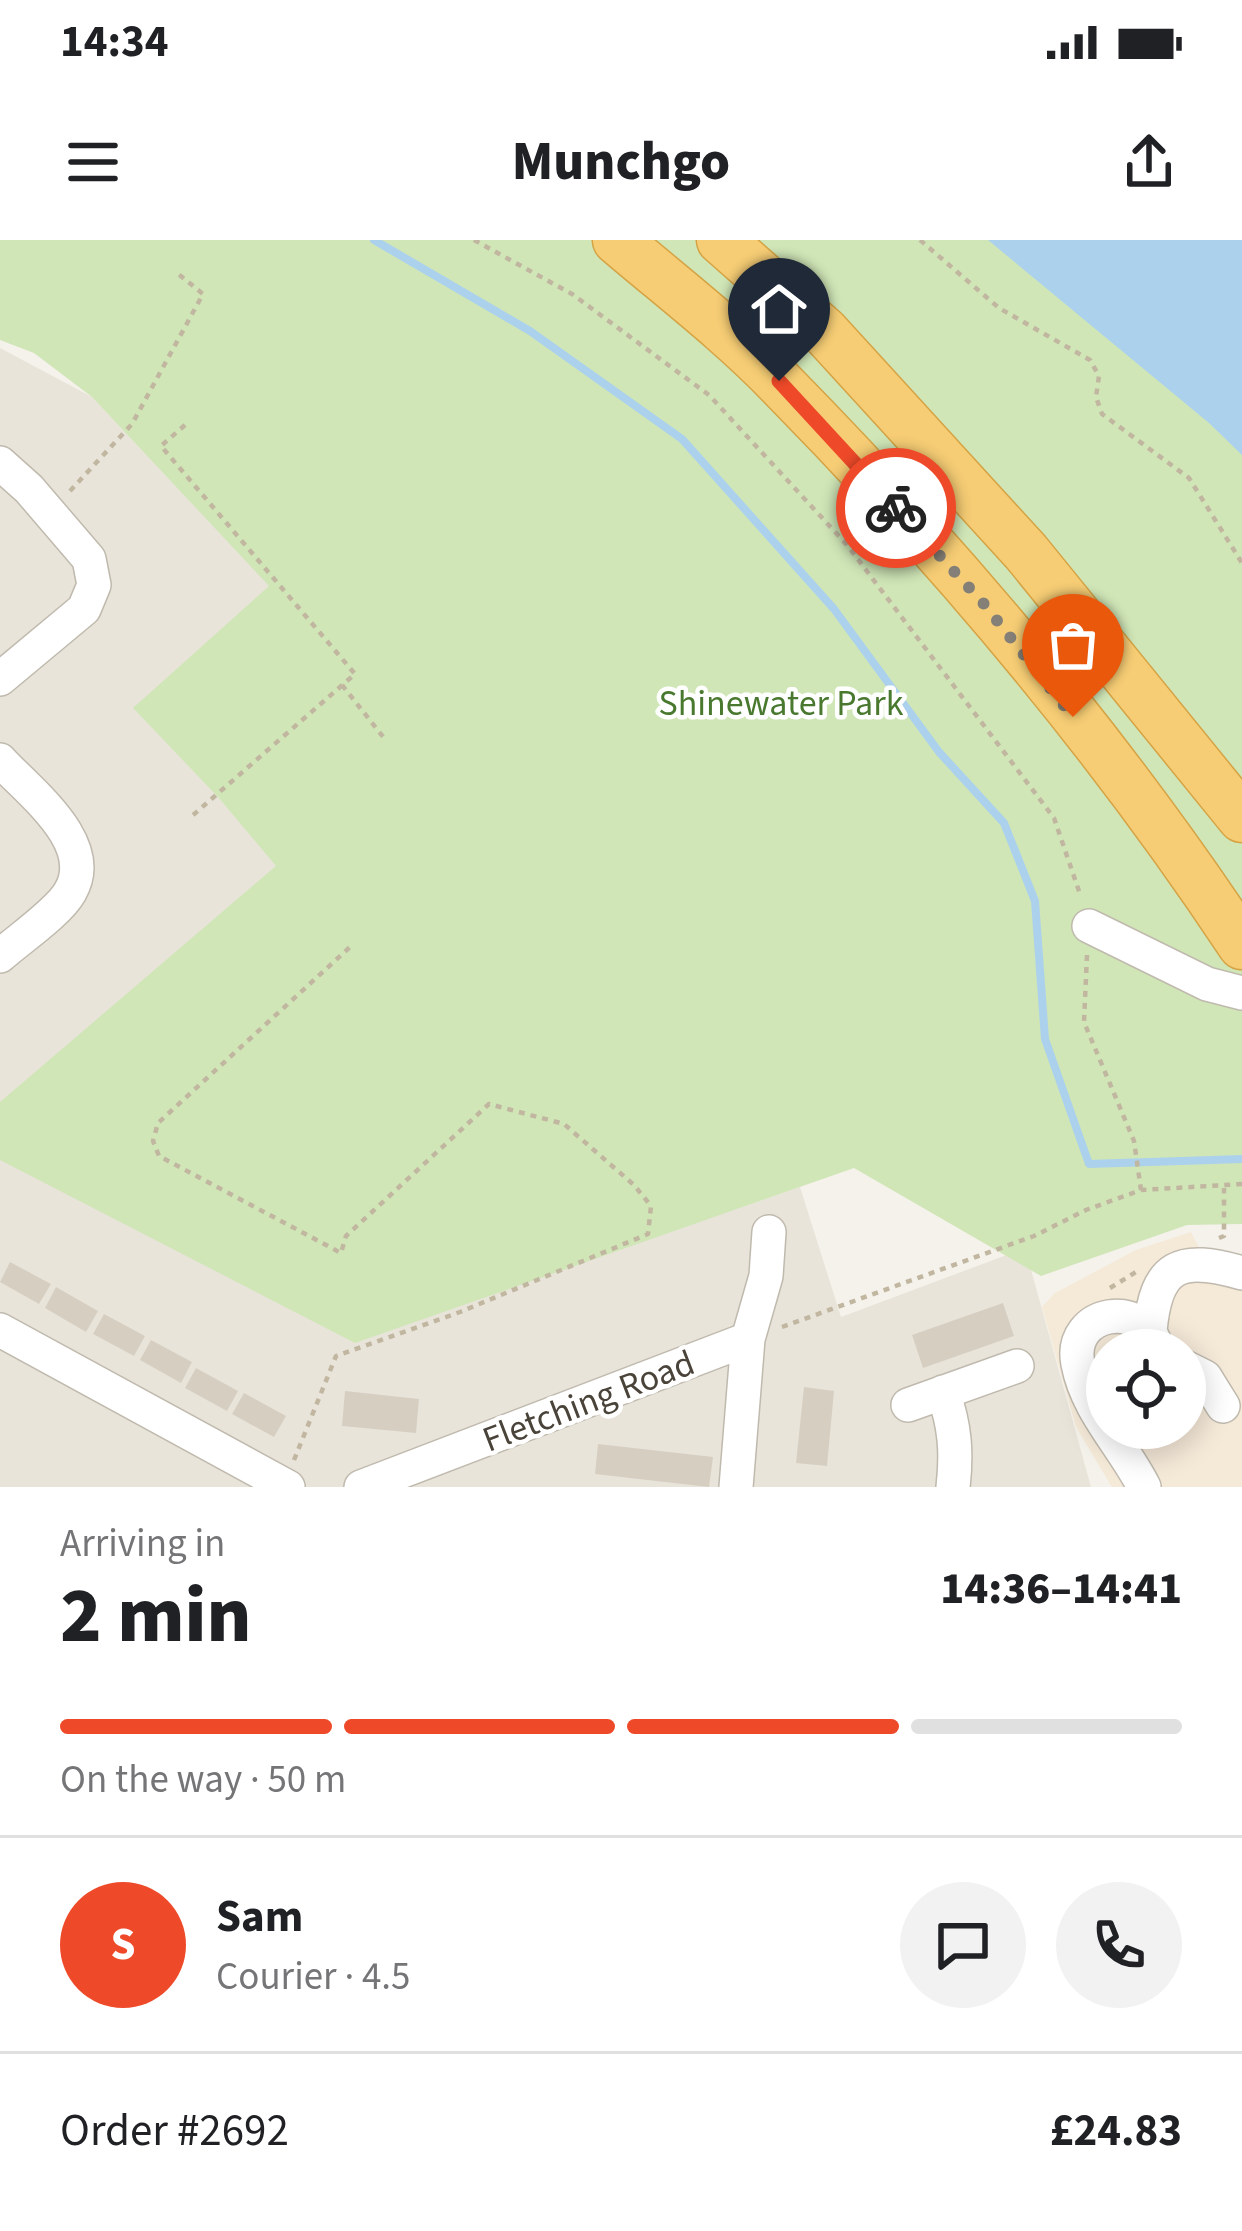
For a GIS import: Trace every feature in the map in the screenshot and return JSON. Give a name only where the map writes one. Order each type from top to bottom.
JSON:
[{"type":"highway","points":[[617,240],[779,381],[984,604],[1191,868],[1242,945]]},
{"type":"highway","points":[[721,240],[824,331],[1026,552],[1242,818]]},
{"type":"street","points":[[0,463],[89,559],[94,585],[84,609],[0,679]]},
{"type":"street","points":[[0,760],[72,839],[78,866],[70,893],[0,956]]},
{"type":"street","points":[[1089,926],[1208,984],[1242,993]]},
{"type":"street","points":[[736,1487],[748,1339],[766,1276],[769,1232]]},
{"type":"street","points":[[1154,1329],[1156,1288],[1173,1270],[1205,1262],[1242,1273]]},
{"type":"street","points":[[1086,1381],[1077,1351],[1086,1329],[1104,1316],[1129,1316],[1142,1329]]},
{"type":"street","points":[[0,1330],[290,1480]]},
{"type":"street","name":"Fletching Road","points":[[361,1487],[748,1339]]},
{"type":"street","points":[[908,1405],[1017,1366]]},
{"type":"street","points":[[1206,1379],[1223,1406]]},
{"type":"street","points":[[943,1392],[957,1450],[953,1487]]},
{"type":"street","points":[[1121,1449],[1138,1477]]},
{"type":"path","points":[[474,240],[572,294],[710,395],[847,545],[1054,818],[1089,926],[1084,1022],[1134,1141],[1141,1190]]},
{"type":"path","points":[[920,240],[999,308],[1090,360],[1099,376],[1096,397],[1102,414],[1189,478],[1242,563]]},
{"type":"path","points":[[50,512],[132,424],[203,294],[177,273]]},
{"type":"path","points":[[185,425],[160,446],[355,674],[191,817]]},
{"type":"path","points":[[342,685],[384,738]]},
{"type":"path","points":[[290,1480],[300,1441],[336,1356],[460,1312],[647,1234],[651,1206],[634,1185],[564,1124],[489,1104],[346,1236],[341,1253],[159,1156],[153,1141],[158,1123],[350,947]]},
{"type":"path","points":[[748,1339],[1034,1236],[1141,1190],[1242,1184]]},
{"type":"path","points":[[1224,1187],[1224,1236]]},
{"type":"shaded area","points":[[0,348],[92,397],[270,586],[218,797],[277,866],[672,1231],[800,1187],[841,1317],[1025,1248],[1091,1487],[0,1487]]},
{"type":"shaded area","points":[[1191,1232],[1213,1275],[1242,1285],[1242,1487],[1112,1487],[1089,1449],[1206,1449],[1206,1329],[1086,1329],[1086,1444],[1076,1427],[1042,1307],[1055,1293],[1136,1250]]},
{"type":"green space","name":"Shinewater Park","points":[[0,240],[1242,240],[1242,1224],[1187,1225],[1041,1276],[854,1168],[355,1343],[0,1160],[0,1102],[276,866],[133,708],[269,586],[92,397],[34,353],[0,340]]},
{"type":"water","points":[[988,240],[1242,240],[1242,455],[1209,423]]},
{"type":"building","points":[[10,1262],[51,1284],[39,1304],[0,1282]]},
{"type":"building","points":[[56,1287],[98,1311],[86,1332],[45,1308]]},
{"type":"building","points":[[1003,1303],[1014,1336],[923,1368],[912,1335]]},
{"type":"building","points":[[104,1314],[145,1336],[134,1356],[93,1334]]},
{"type":"building","points":[[151,1340],[192,1362],[181,1383],[140,1360]]},
{"type":"building","points":[[196,1368],[238,1391],[227,1411],[185,1388]]},
{"type":"building","points":[[804,1387],[834,1391],[827,1466],[796,1463]]},
{"type":"building","points":[[345,1391],[419,1399],[416,1433],[342,1426]]},
{"type":"building","points":[[244,1393],[286,1416],[274,1437],[232,1414]]},
{"type":"building","points":[[598,1444],[713,1457],[709,1487],[595,1474]]},
{"type":"waterway","points":[[374,240],[530,331],[682,439],[834,609],[939,752],[1004,823],[1035,901],[1045,1039],[1089,1164],[1242,1159]]},
{"type":"way so far","points":[[896,508],[984,604],[1073,717]]},
{"type":"route","points":[[779,381],[896,508]]}]
